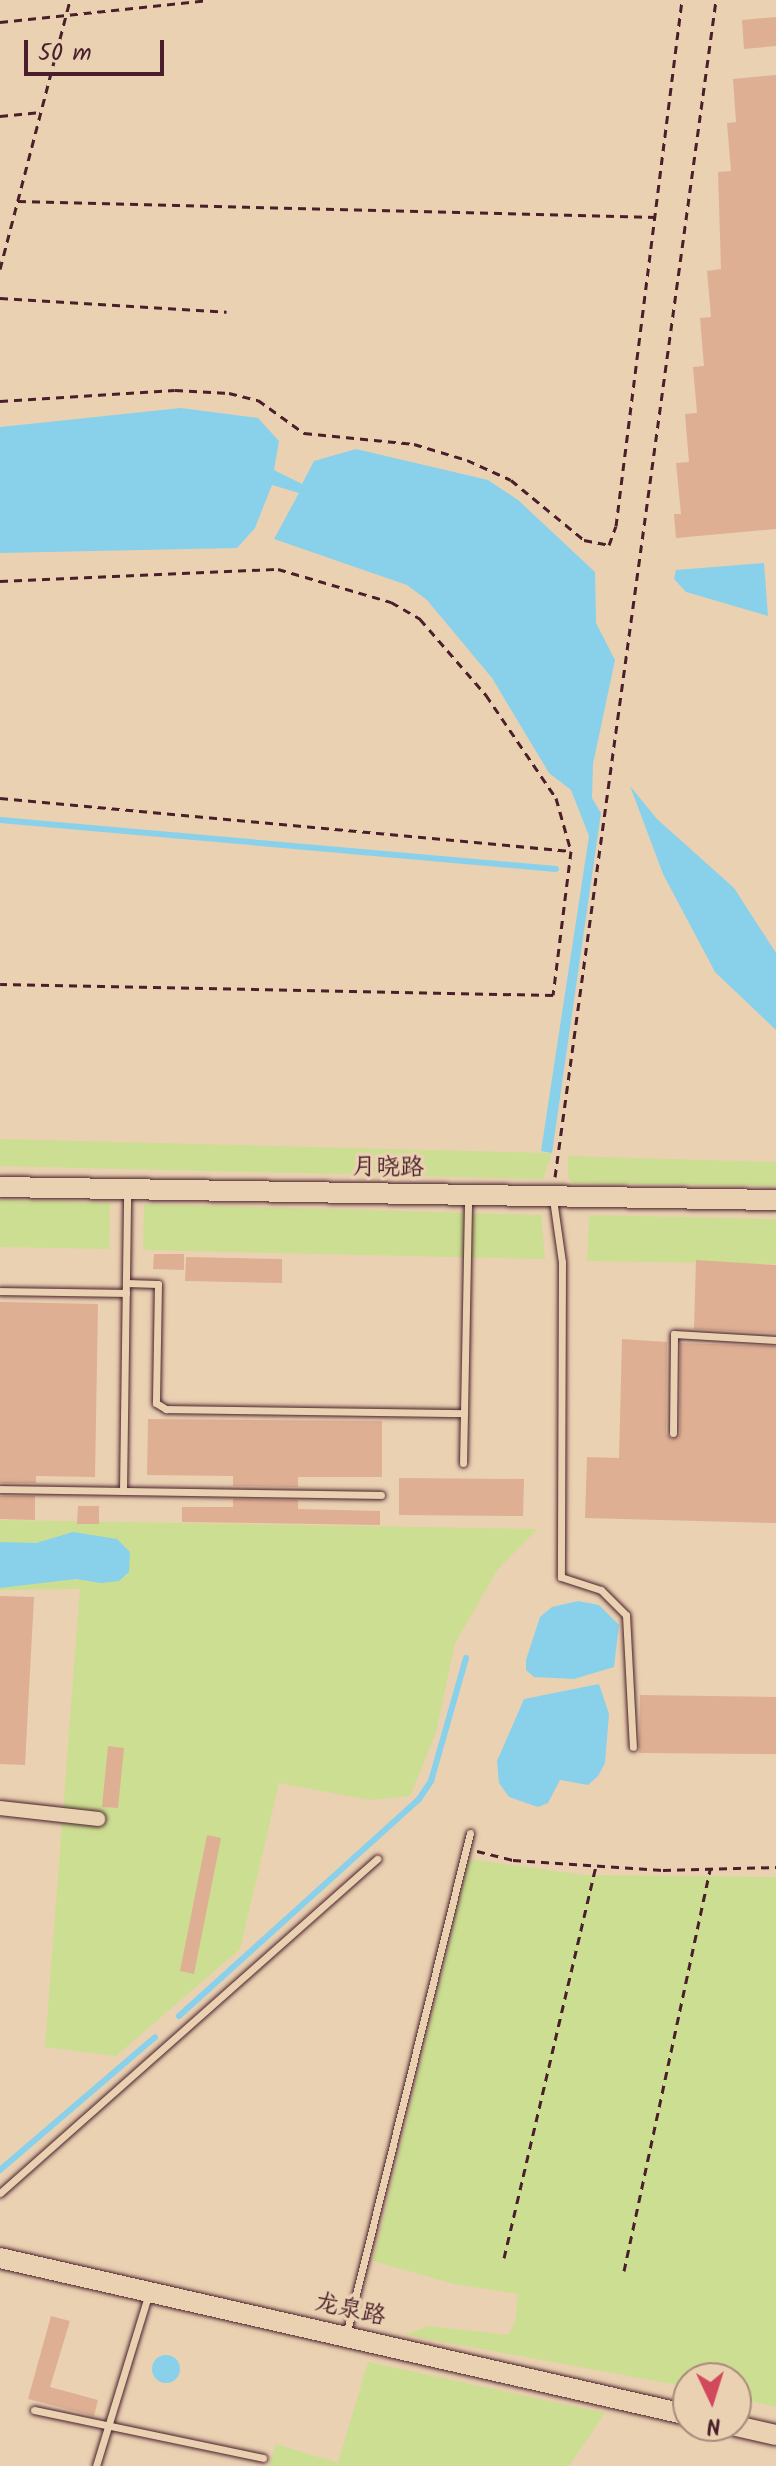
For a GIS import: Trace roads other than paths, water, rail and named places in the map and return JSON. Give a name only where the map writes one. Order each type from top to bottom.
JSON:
[{"type":"street","name":"月晓路","points":[[0,1187],[776,1200]]},
{"type":"street","points":[[0,1808],[98,1819]]},
{"type":"street","name":"龙泉路","points":[[0,2258],[672,2411]]},
{"type":"street","points":[[752,2430],[776,2435]]},
{"type":"lane","points":[[123,1491],[127,1189]]},
{"type":"lane","points":[[463,1463],[468,1195]]},
{"type":"lane","points":[[553,1197],[562,1262],[561,1577],[601,1590],[626,1615],[633,1747]]},
{"type":"lane","points":[[0,1291],[126,1288],[158,1284],[156,1403],[166,1409],[464,1413]]},
{"type":"lane","points":[[673,1433],[674,1334],[776,1340]]},
{"type":"lane","points":[[0,1489],[381,1495]]},
{"type":"lane","points":[[346,2336],[470,1833]]},
{"type":"lane","points":[[0,2193],[377,1859]]},
{"type":"lane","points":[[96,2466],[150,2291]]},
{"type":"lane","points":[[34,2410],[263,2458]]},
{"type":"water","points":[[181,408],[258,418],[279,441],[274,470],[302,484],[314,461],[356,449],[488,480],[518,500],[595,572],[596,623],[615,660],[593,764],[592,798],[601,813],[552,1153],[541,1151],[589,836],[571,790],[549,773],[492,678],[427,600],[407,585],[274,539],[299,493],[272,485],[255,528],[237,548],[0,553],[0,427]]},
{"type":"water","points":[[764,563],[768,616],[686,592],[674,579],[676,570]]},
{"type":"water","points":[[630,786],[657,819],[734,888],[776,953],[776,1030],[715,972],[663,874]]},
{"type":"water","points":[[73,1532],[117,1539],[130,1552],[129,1572],[119,1581],[101,1583],[76,1579],[0,1588],[0,1542],[36,1543]]},
{"type":"water","points":[[578,1601],[599,1605],[619,1625],[614,1667],[574,1679],[534,1677],[526,1670],[526,1660],[540,1617],[552,1607]]},
{"type":"water","points":[[599,1684],[609,1714],[605,1763],[598,1776],[588,1785],[560,1780],[548,1803],[538,1807],[509,1797],[499,1783],[497,1761],[524,1699]]},
{"type":"water","points":[[166,2355],[176,2359],[180,2369],[176,2379],[166,2383],[156,2379],[152,2369],[156,2359]]},
{"type":"waterway","points":[[0,820],[556,869]]},
{"type":"waterway","points":[[179,2016],[419,1799],[431,1781],[466,1658]]},
{"type":"waterway","points":[[0,2170],[155,2037]]}]
